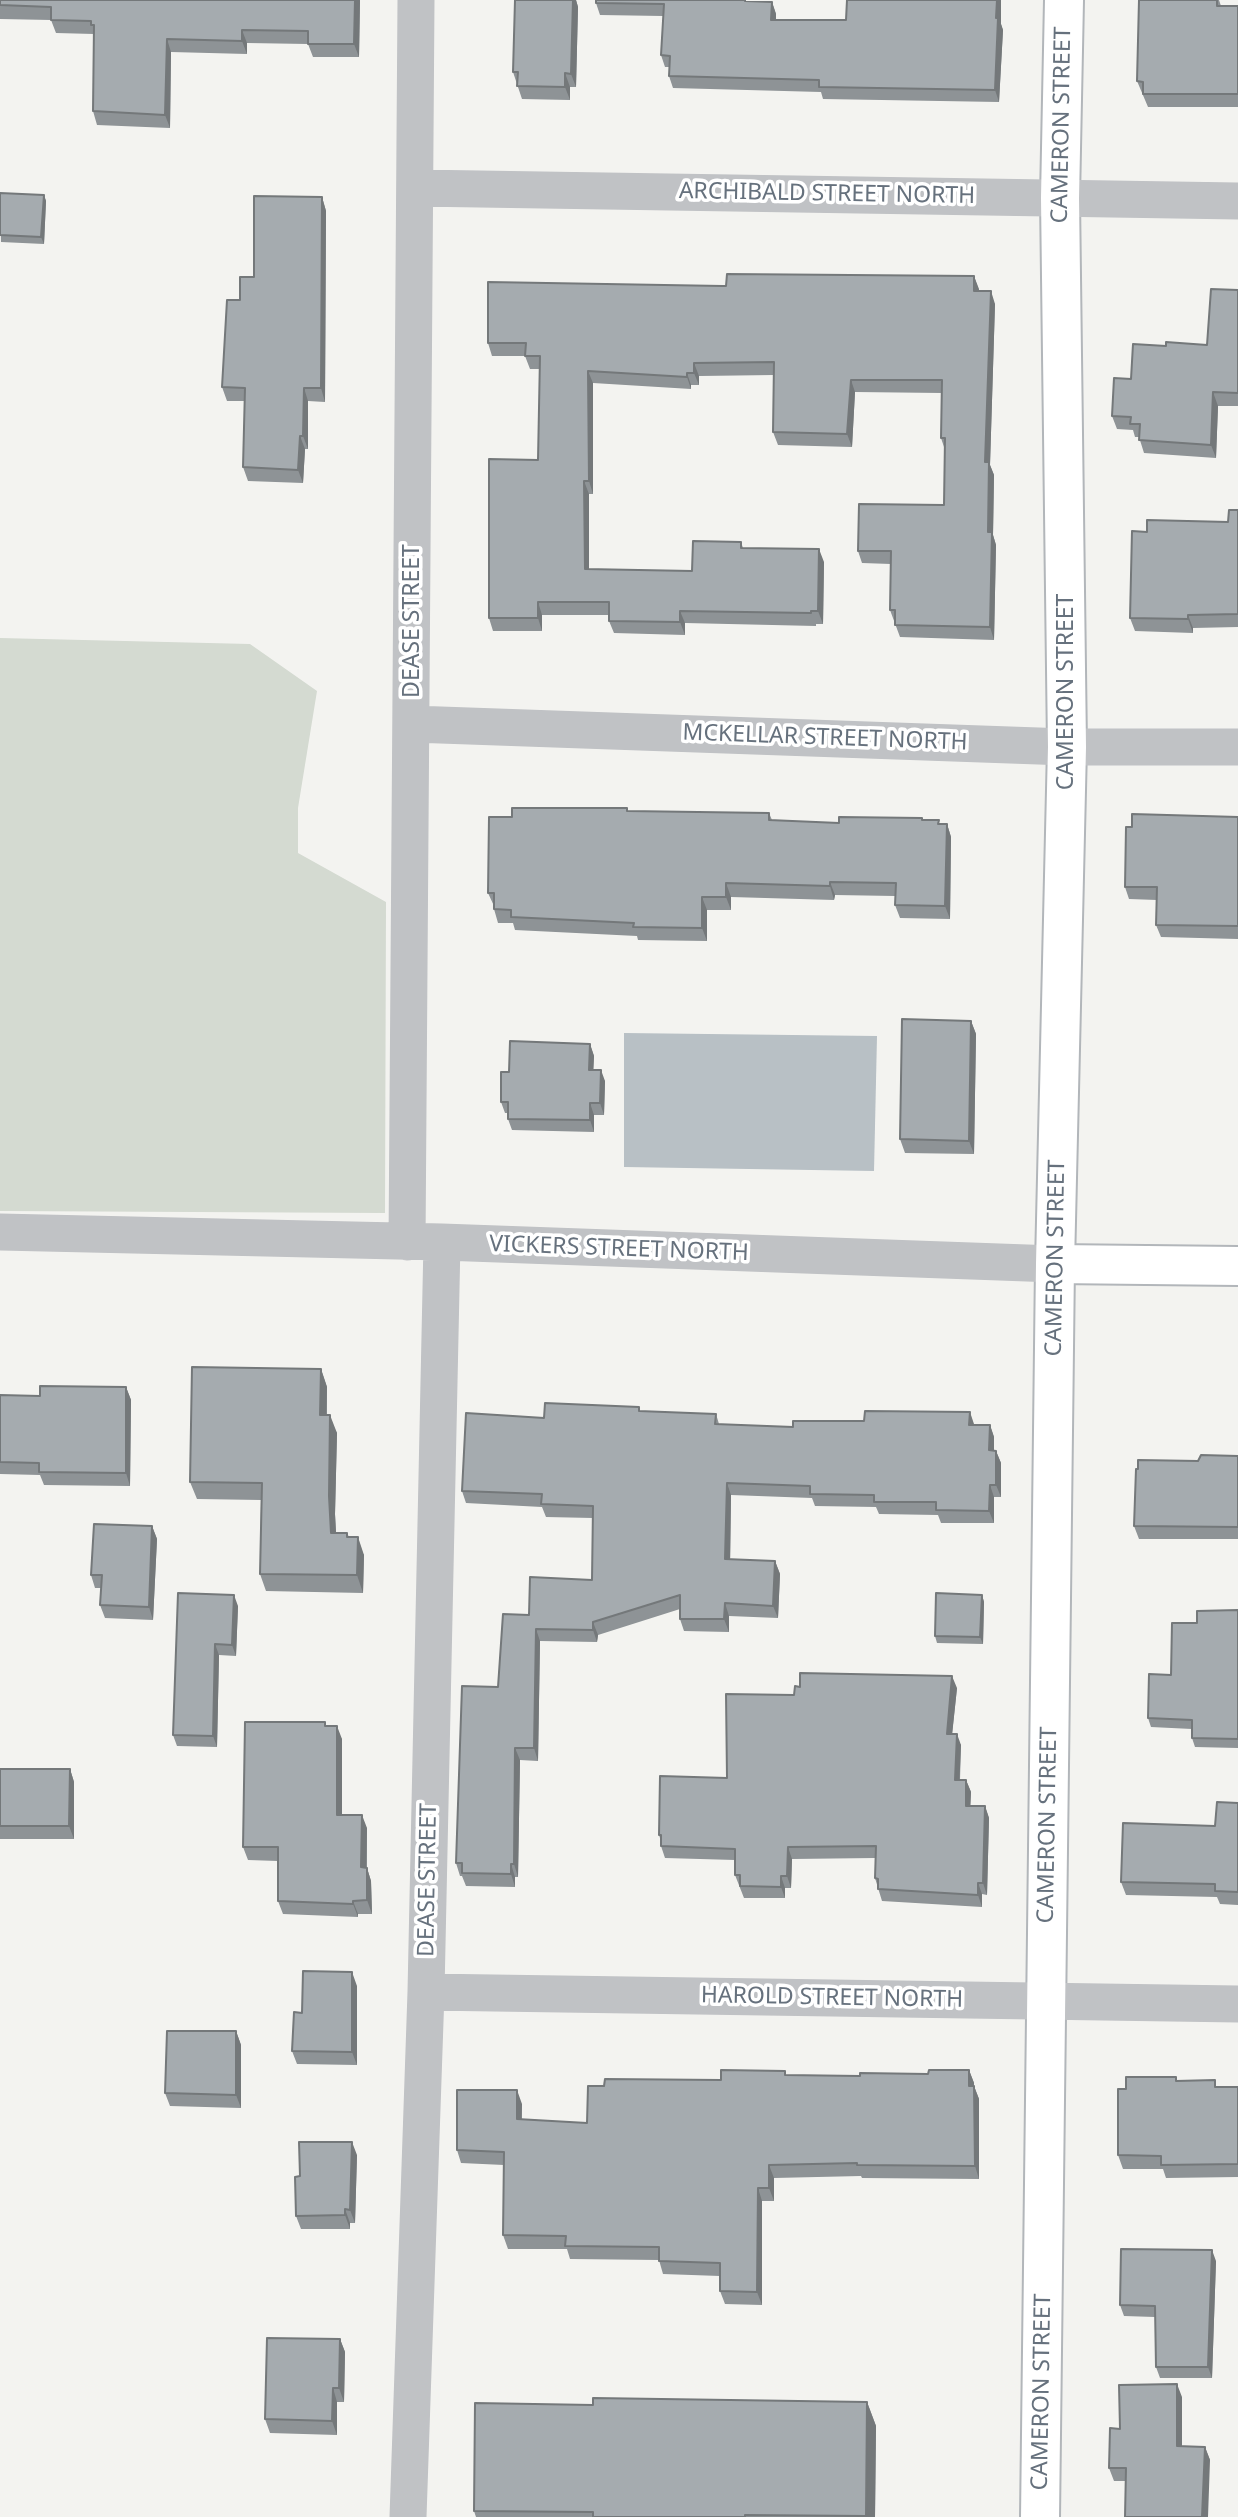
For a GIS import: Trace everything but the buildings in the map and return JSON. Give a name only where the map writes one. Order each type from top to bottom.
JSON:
[{"type":"street","name":"DEASE STREET","points":[[408,2517],[426,1992],[424,1242],[411,724],[416,0]]},
{"type":"street","name":"CAMERON STREET","points":[[1040,2517],[1055,1264],[1068,747],[1060,198],[1064,0]]},
{"type":"street","name":"ARCHIBALD STREET NORTH","points":[[416,188],[1238,201]]},
{"type":"street","name":"MCKELLAR STREET NORTH","points":[[411,724],[1068,747],[1238,747]]},
{"type":"street","name":"VICKERS STREET NORTH","points":[[0,1231],[424,1242],[1055,1264],[1238,1266]]},
{"type":"street","name":"HAROLD STREET NORTH","points":[[426,1992],[1238,2004]]},
{"type":"shaded area","points":[[0,638],[250,644],[317,691],[298,808],[298,853],[386,902],[385,1213],[0,1211]]},
{"type":"shaded area","points":[[624,1033],[877,1036],[874,1171],[624,1167]]}]
